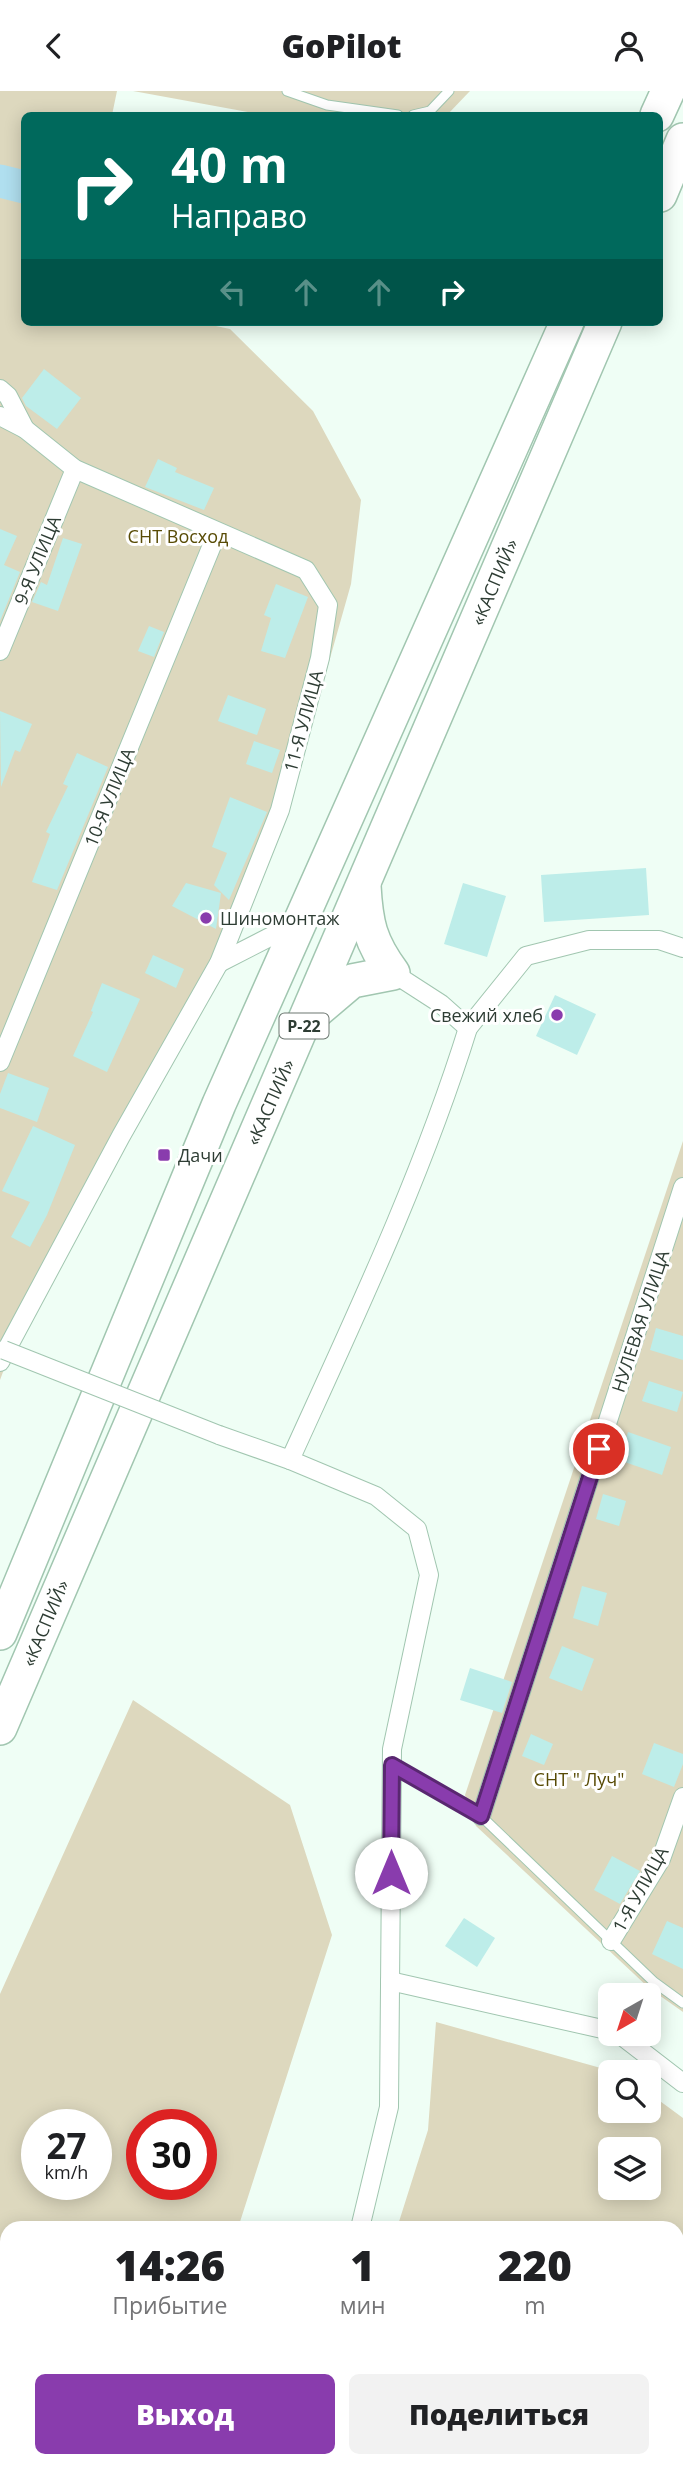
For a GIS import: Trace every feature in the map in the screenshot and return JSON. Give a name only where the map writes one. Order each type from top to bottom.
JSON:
[{"type":"highway","points":[[658,112],[668,91]]},
{"type":"highway","points":[[663,188],[683,140]]},
{"type":"highway","name":"Р-22","points":[[0,1633],[219,1104],[565,326]]},
{"type":"highway","name":"«КАСПИЙ»","points":[[0,1728],[603,326]]},
{"type":"highway","points":[[306,1020],[352,981],[393,973],[379,953],[366,923],[364,884]]},
{"type":"street","points":[[0,389],[8,396],[25,429]]},
{"type":"street","points":[[0,416],[25,429]]},
{"type":"street","name":"11-Я УЛИЦА","points":[[1,1354],[219,963],[280,810],[320,658],[328,605],[306,570],[75,469],[25,429]]},
{"type":"street","name":"9-Я УЛИЦА","points":[[0,650],[75,469]]},
{"type":"street","name":"10-Я УЛИЦА","points":[[0,1062],[217,533]]},
{"type":"street","points":[[219,963],[301,921]]},
{"type":"street","points":[[290,1460],[414,1177],[447,1094],[468,1028],[526,956],[589,940],[659,940],[683,948]]},
{"type":"street","points":[[393,973],[441,1004],[468,1028]]},
{"type":"street","name":"НУЛЕВАЯ УЛИЦА","points":[[481,1816],[683,1187]]},
{"type":"street","points":[[1,1354],[290,1460],[376,1496],[417,1529],[429,1575],[392,1749],[389,2107],[362,2221]]},
{"type":"street","name":"1-Я УЛИЦА","points":[[611,1941],[661,1859],[683,1797]]},
{"type":"street","points":[[390,1981],[598,2028]]},
{"type":"street","points":[[635,2046],[683,2083]]},
{"type":"lane","points":[[287,91],[327,105],[377,112]]},
{"type":"lane","points":[[426,112],[450,91]]},
{"type":"lane","points":[[392,1765],[481,1816],[654,1982],[683,2003]]},
{"type":"green space","name":"СНТ Восход","points":[[0,91],[117,91],[113,112],[21,112],[21,326],[216,326],[230,329],[313,411],[361,500],[351,584],[288,807],[225,969],[19,1329],[0,1380]]},
{"type":"green space","points":[[133,91],[470,91],[450,112],[248,112]]},
{"type":"green space","name":"СНТ \" Луч\"","points":[[683,1141],[683,2012],[662,1997],[662,1983],[644,1983],[476,1826],[465,1795]]},
{"type":"green space","points":[[133,1700],[290,1805],[332,1935],[240,2221],[0,2221],[0,1994]]},
{"type":"green space","points":[[436,2022],[598,2067],[598,2123],[661,2123],[661,2102],[683,2118],[683,2221],[399,2221],[428,2130]]},
{"type":"building","points":[[44,369],[81,398],[57,429],[26,406],[22,398]]},
{"type":"building","points":[[158,459],[177,468],[175,472],[214,488],[204,510],[145,487]]},
{"type":"building","points":[[0,529],[17,536],[4,565],[20,572],[0,621]]},
{"type":"building","points":[[63,538],[82,544],[58,611],[32,602],[41,582],[47,585]]},
{"type":"building","points":[[276,584],[308,597],[285,658],[261,651],[271,618],[264,615]]},
{"type":"building","points":[[149,626],[164,632],[154,657],[138,651]]},
{"type":"building","points":[[228,695],[266,709],[257,735],[218,721]]},
{"type":"building","points":[[0,711],[32,724],[20,752],[15,750],[1,787]]},
{"type":"building","points":[[254,741],[280,750],[272,773],[246,764]]},
{"type":"building","points":[[77,753],[108,767],[57,890],[32,882],[50,834],[46,832],[68,786],[63,784]]},
{"type":"building","points":[[230,797],[267,812],[229,900],[214,885],[227,853],[212,847]]},
{"type":"building","points":[[646,868],[649,915],[544,922],[541,875]]},
{"type":"building","name":"Шиномонтаж","points":[[186,883],[221,893],[216,929],[172,906]]},
{"type":"building","points":[[463,883],[506,896],[487,957],[444,944]]},
{"type":"building","points":[[153,955],[184,969],[176,988],[145,973]]},
{"type":"building","points":[[102,983],[140,999],[107,1072],[73,1056],[93,1012],[91,1011]]},
{"type":"building","points":[[555,995],[596,1014],[577,1055],[536,1036]]},
{"type":"building","points":[[8,1073],[49,1088],[37,1122],[0,1108],[0,1094]]},
{"type":"building","points":[[33,1126],[75,1145],[47,1215],[30,1247],[11,1237],[30,1202],[2,1191]]},
{"type":"building","points":[[656,1328],[683,1336],[683,1360],[650,1350]]},
{"type":"building","points":[[649,1381],[683,1392],[677,1412],[642,1401]]},
{"type":"building","points":[[628,1432],[671,1447],[662,1475],[619,1460]]},
{"type":"building","points":[[603,1494],[626,1501],[619,1526],[596,1519]]},
{"type":"building","points":[[582,1586],[607,1593],[598,1626],[573,1618]]},
{"type":"building","points":[[562,1646],[594,1659],[582,1691],[549,1678]]},
{"type":"building","points":[[470,1668],[512,1682],[502,1713],[460,1700]]},
{"type":"building","points":[[531,1734],[553,1744],[544,1765],[522,1756]]},
{"type":"building","points":[[654,1743],[683,1754],[683,1764],[674,1787],[642,1774]]},
{"type":"building","points":[[612,1856],[640,1871],[620,1904],[594,1890]]},
{"type":"building","points":[[464,1918],[495,1938],[477,1967],[445,1946]]},
{"type":"building","points":[[667,1921],[683,1928],[683,1969],[652,1954]]},
{"type":"waterway","points":[[0,181],[21,186]]},
{"type":"place","name":"Шиномонтаж","points":[[206,918]]},
{"type":"place","name":"Свежий хлеб","points":[[557,1015]]},
{"type":"place","name":"Дачи","points":[[164,1155]]},
{"type":"route","points":[[391,1873],[392,1765],[481,1816],[599,1449]]}]
